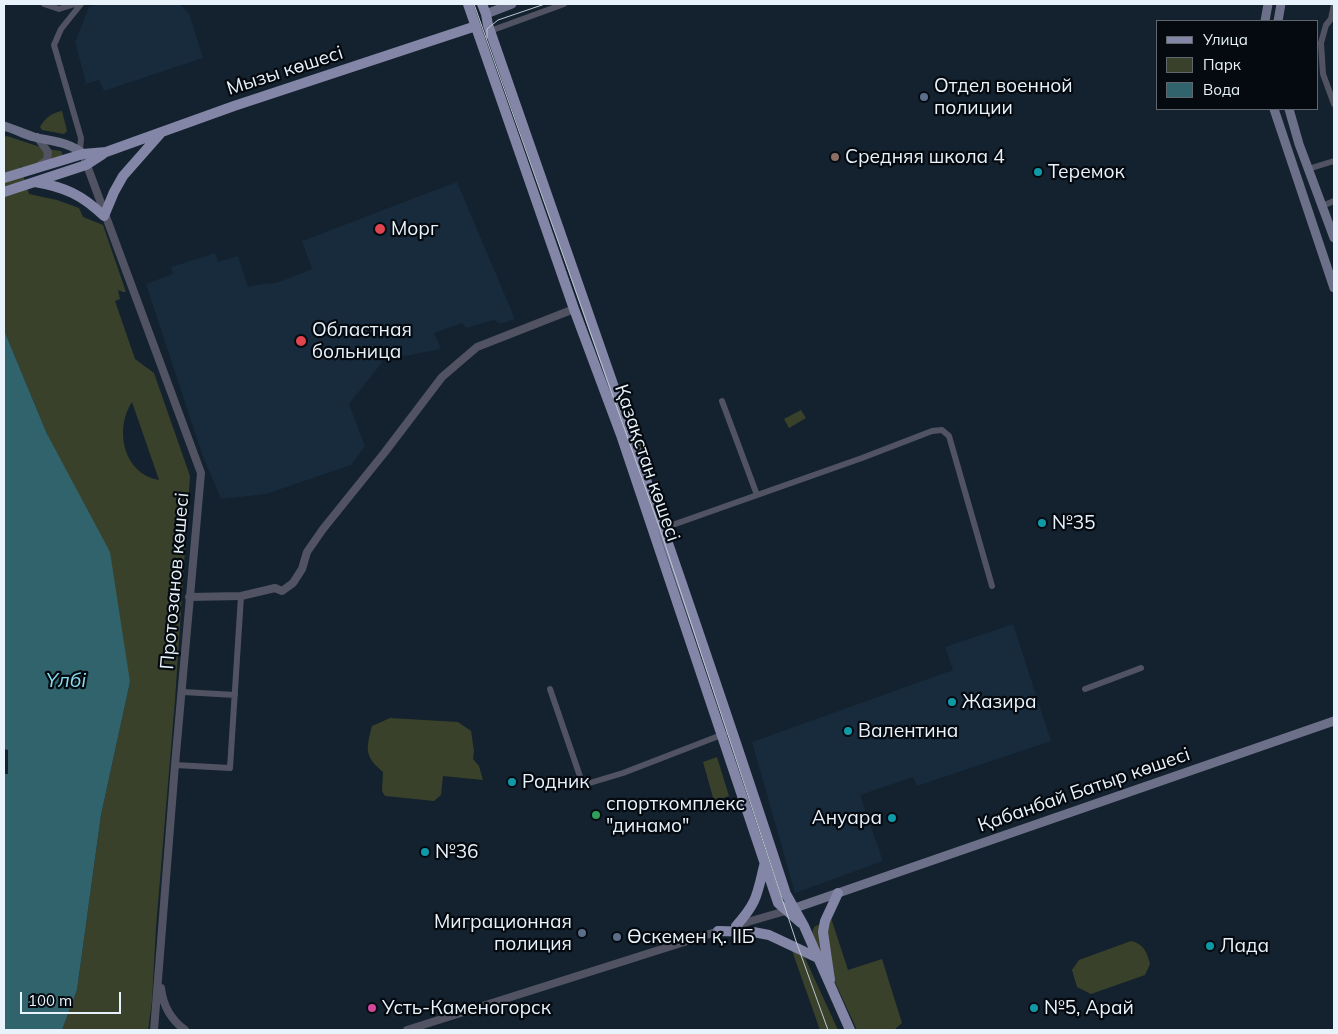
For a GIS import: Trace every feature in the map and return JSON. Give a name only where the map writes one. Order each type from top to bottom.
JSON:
[{"type":"main road","name":"Қазақстан көшесі","points":[[482,4],[522,144],[574,309],[658,530],[685,593],[790,909]]},
{"type":"main road","points":[[476,26],[486,14],[512,4]]},
{"type":"main road","points":[[1264,20],[1268,4]]},
{"type":"main road","points":[[1278,20],[1281,4]]},
{"type":"main road","points":[[469,6],[465,23],[457,32],[472,37],[483,46]]},
{"type":"main road","name":"Қазақстан көшесі","points":[[469,6],[585,304],[658,530],[674,596],[764,866],[778,903],[790,909],[804,926],[850,1030]]},
{"type":"main road","name":"Мызы көшесі","points":[[106,152],[234,106],[476,26]]},
{"type":"main road","points":[[1274,110],[1334,288]]},
{"type":"main road","points":[[1289,110],[1308,169],[1334,238]]},
{"type":"main road","points":[[4,126],[65,144],[81,153]]},
{"type":"main road","points":[[33,182],[65,188],[88,202],[104,216],[123,176],[162,132]]},
{"type":"main road","points":[[4,178],[81,153],[106,152]]},
{"type":"main road","points":[[4,192],[86,165],[106,152]]},
{"type":"main road","points":[[574,309],[585,304]]},
{"type":"main road","points":[[674,596],[685,593]]},
{"type":"main road","name":"Қабанбай Батыр көшесі","points":[[790,909],[1334,721]]},
{"type":"main road","points":[[736,926],[752,908],[756,900],[764,866]]},
{"type":"main road","points":[[830,986],[830,972],[823,932],[824,926],[842,892]]},
{"type":"main road","points":[[718,931],[753,932],[769,935],[818,958]]},
{"type":"street","points":[[44,4],[59,9],[75,4]]},
{"type":"street","points":[[81,4],[61,29],[54,45],[81,138],[81,153]]},
{"type":"street","points":[[490,31],[564,4]]},
{"type":"street","points":[[1334,4],[1331,19],[1326,26],[1321,43],[1323,74],[1334,104]]},
{"type":"street","points":[[33,169],[46,160],[48,152],[36,137]]},
{"type":"street","name":"Протозанов көшесі","points":[[81,153],[201,473],[189,597],[154,1030]]},
{"type":"street","points":[[1308,169],[1334,161]]},
{"type":"street","points":[[1322,206],[1334,201]]},
{"type":"street","points":[[189,597],[241,596],[275,588],[282,591],[293,583],[302,569],[307,552],[323,529],[442,377],[477,347],[574,309]]},
{"type":"street","points":[[722,402],[756,495]]},
{"type":"street","points":[[658,530],[890,448],[932,431],[942,430],[949,436],[992,586]]},
{"type":"street","points":[[175,766],[230,768],[241,596]]},
{"type":"street","points":[[1084,688],[1142,668]]},
{"type":"street","points":[[550,689],[583,785],[623,773],[732,732]]},
{"type":"street","points":[[182,692],[236,695]]},
{"type":"street","points":[[407,1030],[790,909]]},
{"type":"street","points":[[159,975],[162,997],[168,1013],[185,1030]]},
{"type":"shaded area","points":[[99,4],[179,4],[189,13],[203,58],[104,91],[99,80],[80,86],[86,83],[75,42],[89,7]]},
{"type":"shaded area","name":"Областная больница","points":[[457,182],[515,319],[500,324],[494,320],[466,328],[462,323],[434,333],[441,349],[384,360],[349,404],[365,446],[351,465],[266,494],[221,499],[202,454],[146,284],[173,274],[171,267],[215,253],[218,262],[238,256],[248,287],[276,283],[312,269],[302,241]]},
{"type":"shaded area","points":[[1013,624],[1051,741],[917,786],[913,777],[860,795],[883,861],[795,893],[752,742],[953,670],[945,647]]},
{"type":"green space","points":[[62,111],[67,131],[64,134],[42,130],[40,127],[47,118],[52,114]]},
{"type":"green space","points":[[7,136],[46,149],[61,151],[63,156],[22,168],[20,165],[29,194],[57,200],[79,208],[83,217],[103,225],[126,292],[118,290],[120,299],[115,301],[135,359],[154,373],[190,476],[175,700],[156,927],[152,1001],[148,1030],[62,1030],[77,990],[101,815],[130,682],[47,434],[4,330],[4,137]],"holes":[[[132,402],[159,480],[147,476],[137,469],[125,449],[124,425]]]},
{"type":"green space","points":[[801,410],[806,418],[789,428],[784,419]]},
{"type":"green space","points":[[636,439],[644,444],[650,460],[644,461]]},
{"type":"green space","points":[[390,718],[458,722],[471,731],[474,751],[473,759],[479,766],[483,780],[443,776],[441,795],[434,801],[385,796],[382,791],[383,772],[372,761],[368,752],[368,746],[372,726]]},
{"type":"green space","points":[[717,757],[729,796],[714,801],[703,762]]},
{"type":"green space","points":[[831,918],[848,970],[882,959],[902,1023],[894,1030],[857,1030],[812,933],[814,927]]},
{"type":"green space","points":[[1131,941],[1142,946],[1148,956],[1150,964],[1145,975],[1091,994],[1077,987],[1072,970],[1079,960]]},
{"type":"green space","points":[[790,945],[800,951],[805,958],[838,1030],[820,1030]]},
{"type":"water","name":"Үлбі","points":[[4,330],[47,434],[110,552],[130,682],[101,815],[77,990],[62,1030],[4,1030],[4,774],[8,774],[8,750],[4,749]]},
{"type":"tram line","points":[[474,4],[660,529],[797,944],[828,1030]]},
{"type":"tram line","points":[[487,38],[487,29],[498,20],[545,4]]},
{"type":"place","name":"Отдел военной полиции","points":[[924,97]]},
{"type":"place","name":"Средняя школа 4","points":[[835,157]]},
{"type":"place","name":"Теремок","points":[[1038,172]]},
{"type":"place","name":"Морг","points":[[380,229]]},
{"type":"place","name":"Областная больница","points":[[301,341]]},
{"type":"place","name":"№35","points":[[1042,523]]},
{"type":"place","name":"Жазира","points":[[952,702]]},
{"type":"place","name":"Валентина","points":[[848,731]]},
{"type":"place","name":"Родник","points":[[512,782]]},
{"type":"place","name":"спорткомплекс \"динамо\"","points":[[596,815]]},
{"type":"place","name":"Ануара","points":[[892,818]]},
{"type":"place","name":"№36","points":[[425,852]]},
{"type":"place","name":"Миграционная полиция","points":[[582,933]]},
{"type":"place","name":"Өскемен қ. ІІБ","points":[[617,937]]},
{"type":"place","name":"Лада","points":[[1210,946]]},
{"type":"place","name":"Усть-Каменогорск","points":[[372,1008]]},
{"type":"place","name":"№5, Арай","points":[[1034,1008]]}]
